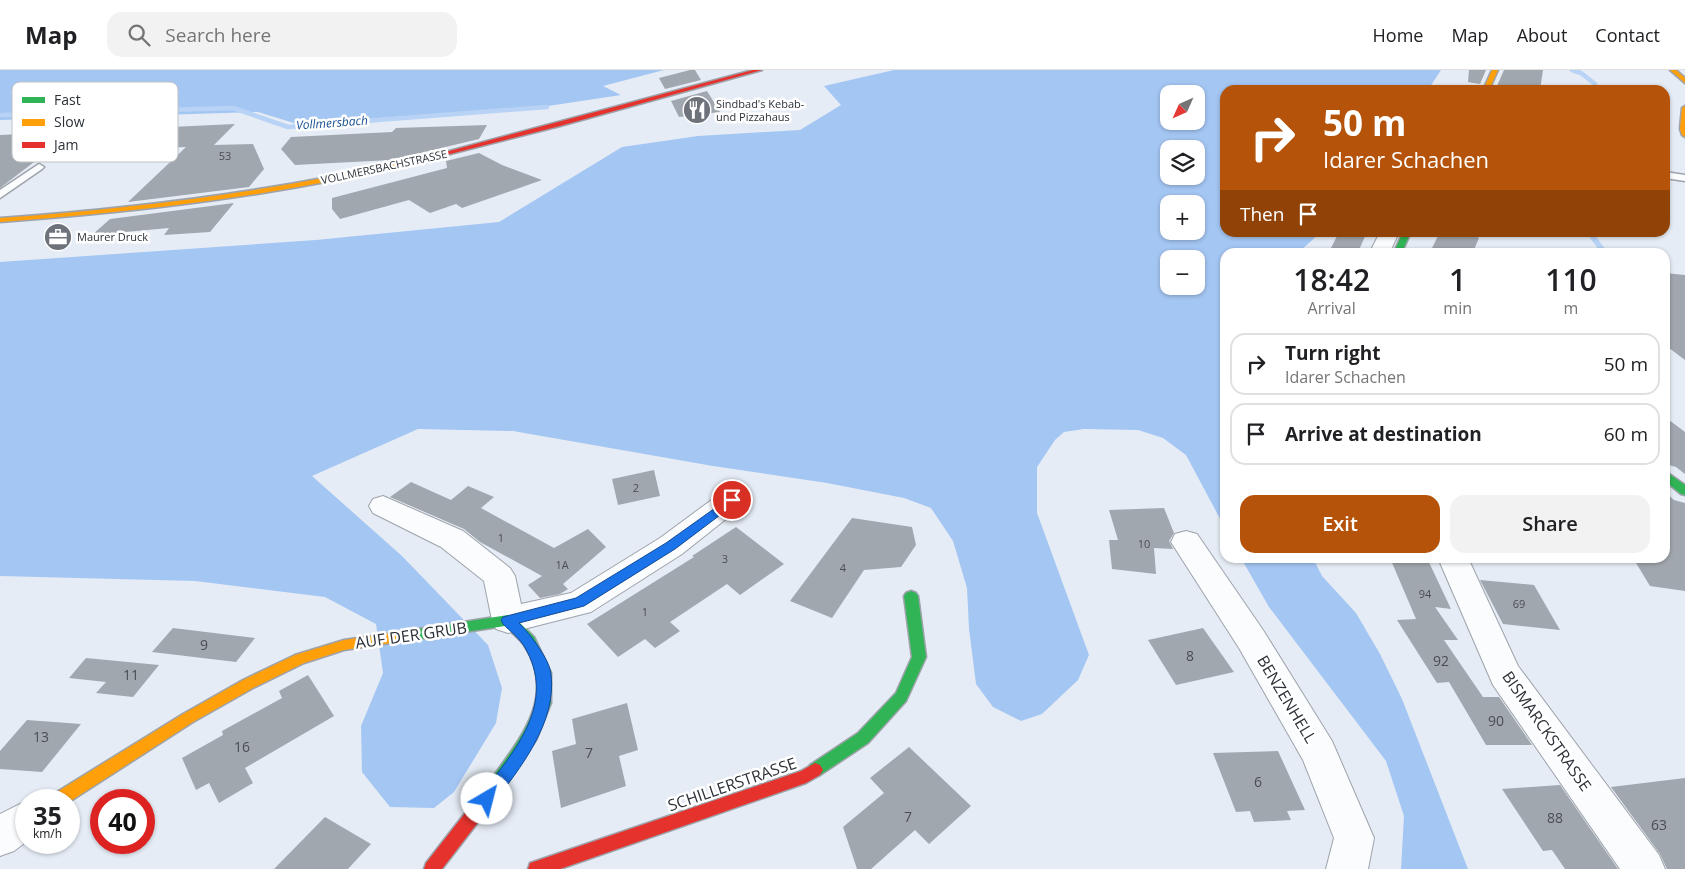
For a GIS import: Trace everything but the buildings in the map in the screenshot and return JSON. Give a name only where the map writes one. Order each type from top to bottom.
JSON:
[{"type":"main road","name":"VOLLMERSBACHSTRASSE","points":[[0,220],[142,208],[262,191],[354,175],[456,151],[759,70]]},
{"type":"main road","points":[[1488,85],[1496,70]]},
{"type":"main road","points":[[1674,70],[1685,81]]},
{"type":"main road","points":[[1685,108],[1683,129],[1685,135]]},
{"type":"main road","points":[[1670,479],[1685,491]]},
{"type":"main road","name":"SCHILLERSTRASSE","points":[[536,869],[806,776],[863,738],[901,697],[919,657],[912,596]]},
{"type":"main road","points":[[432,869],[510,769],[531,735],[544,703],[544,673],[529,642],[508,620]]},
{"type":"main road","name":"AUF DER GRUB","points":[[75,789],[188,718],[248,684],[300,659],[344,645],[508,620]]},
{"type":"street","points":[[383,506],[452,539],[499,576],[508,620],[580,603],[671,546],[732,500]]},
{"type":"street","name":"BENZENHELL","points":[[1186,542],[1251,639],[1319,753],[1354,838],[1347,869]]},
{"type":"street","name":"BISMARCKSTRASSE","points":[[1455,563],[1506,675],[1644,869]]},
{"type":"street","points":[[0,837],[15,827]]},
{"type":"lane","points":[[0,195],[39,167]]},
{"type":"lane","points":[[1670,176],[1685,178]]},
{"type":"shaded area","points":[[0,70],[664,70],[603,86],[621,95],[548,106],[297,124],[258,112],[178,114],[178,82],[12,82],[12,120],[0,120]]},
{"type":"shaded area","points":[[894,70],[1441,70],[1431,85],[1220,85],[1220,237],[1316,237],[1303,248],[1220,248],[1220,519],[1186,455],[1163,438],[1138,430],[1084,429],[1064,432],[1055,440],[1037,467],[1037,513],[1089,655],[1078,680],[1042,714],[1021,721],[993,707],[976,684],[969,629],[967,588],[953,541],[931,508],[904,498],[827,483],[713,466],[513,431],[418,429],[312,476],[402,556],[488,645],[502,688],[496,723],[454,792],[434,808],[390,807],[362,772],[361,726],[383,673],[376,624],[325,597],[195,581],[0,576],[0,262],[316,240],[499,222],[622,147],[698,136],[800,130],[841,105],[824,86]]},
{"type":"shaded area","points":[[1244,563],[1316,563],[1322,576],[1356,613],[1380,654],[1402,699],[1468,869],[1401,869],[1404,816],[1386,761],[1269,607]]},
{"type":"waterway","points":[[1572,70],[1581,73],[1594,85]]},
{"type":"waterway","name":"Vollmersbach","points":[[178,110],[233,108],[288,127],[547,107]]},
{"type":"waterway","name":"Vollmersbach","points":[[0,115],[12,115]]},
{"type":"waterway","points":[[1593,237],[1601,248]]},
{"type":"traffic: fast","points":[[1400,248],[1405,237]]},
{"type":"traffic: fast","points":[[1670,479],[1685,491]]},
{"type":"traffic: fast","points":[[815,770],[863,738],[901,697],[919,657],[911,596]]},
{"type":"traffic: fast","points":[[399,637],[508,620],[529,641],[544,673],[544,703],[531,735],[493,790]]},
{"type":"traffic: slow","points":[[1488,85],[1495,70]]},
{"type":"traffic: slow","points":[[1673,70],[1685,81]]},
{"type":"traffic: slow","points":[[1685,108],[1683,129],[1685,135]]},
{"type":"traffic: slow","points":[[0,220],[103,212],[207,200],[309,184],[411,162]]},
{"type":"traffic: slow","points":[[75,789],[188,718],[248,684],[300,659],[344,645],[399,637]]},
{"type":"traffic: jam","points":[[411,162],[558,125],[759,70]]},
{"type":"traffic: jam","points":[[536,869],[806,776],[815,770]]},
{"type":"traffic: jam","points":[[432,869],[493,790]]},
{"type":"place","name":"Sindbad's Kebab- und Pizzahaus","points":[[697,110]]},
{"type":"place","name":"Maurer Druck","points":[[58,237]]},
{"type":"route","points":[[487,799],[510,769],[531,735],[544,703],[544,673],[529,642],[508,620],[580,603],[671,546],[732,500]]}]
